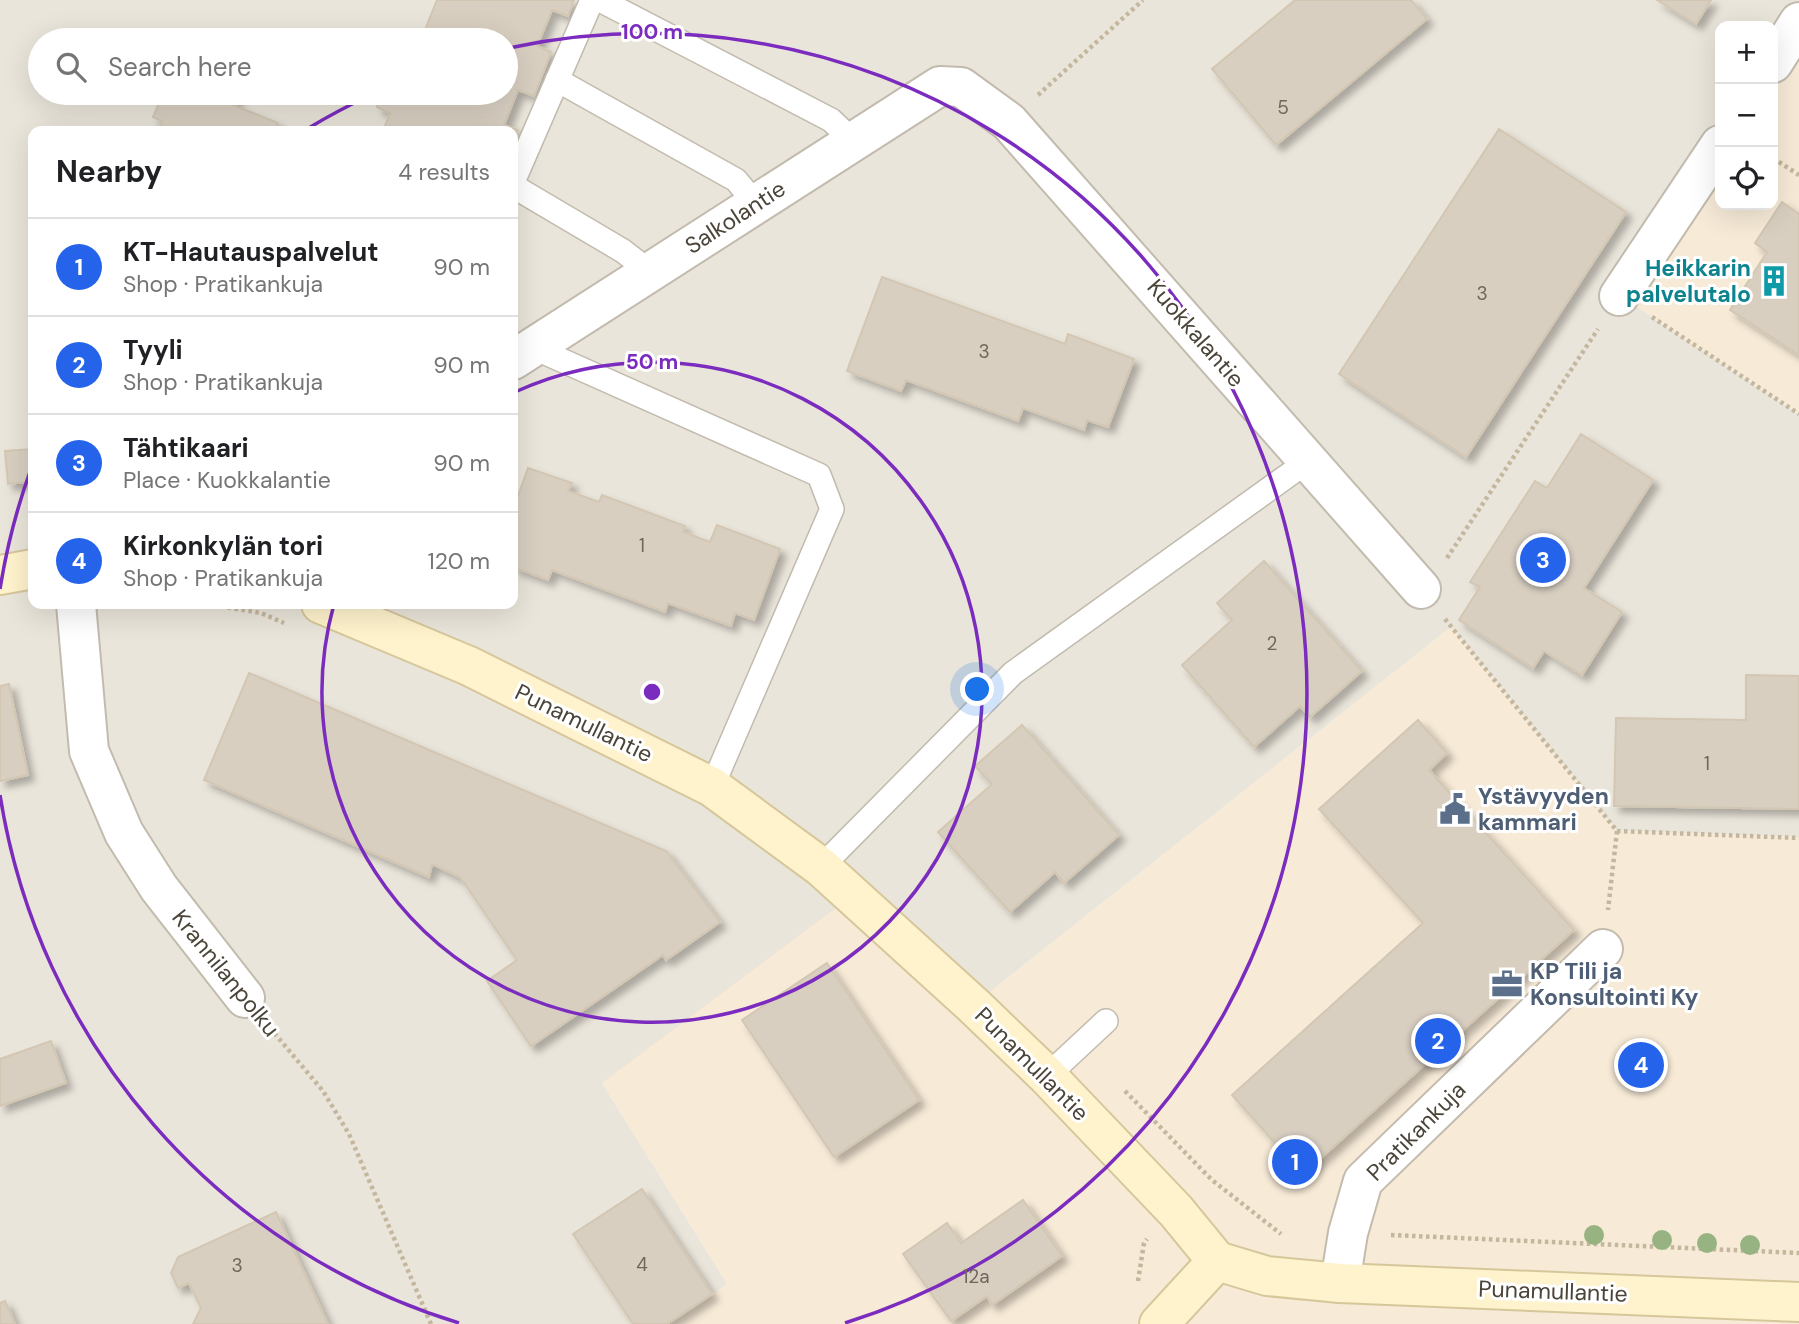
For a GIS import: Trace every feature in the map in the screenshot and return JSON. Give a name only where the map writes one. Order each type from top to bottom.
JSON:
[{"type":"street","points":[[1778,55],[1799,22]]},
{"type":"street","name":"Salkolantie","points":[[522,354],[940,86],[961,87]]},
{"type":"street","name":"Kuokkalantie","points":[[961,87],[1009,122],[1421,589]]},
{"type":"street","points":[[1619,296],[1719,147]]},
{"type":"street","points":[[0,575],[28,570]]},
{"type":"street","name":"Krannilanpolku","points":[[76,609],[89,751],[119,821],[159,888],[245,998]]},
{"type":"street","name":"Punamullantie","points":[[333,609],[469,666],[712,787],[821,867],[1047,1076],[1176,1211],[1217,1261],[1267,1276],[1340,1283],[1799,1302]]},
{"type":"street","name":"Pratikankuja","points":[[1340,1283],[1348,1233],[1363,1181],[1603,949]]},
{"type":"street","points":[[1159,1324],[1217,1261]]},
{"type":"lane","points":[[518,172],[592,0]]},
{"type":"lane","points":[[600,0],[831,120],[854,142]]},
{"type":"lane","points":[[557,80],[736,180],[756,204]]},
{"type":"lane","points":[[518,187],[623,251],[650,272]]},
{"type":"lane","points":[[522,354],[819,475],[832,509],[712,787]]},
{"type":"lane","points":[[821,867],[1013,673],[1308,461]]},
{"type":"lane","points":[[1047,1076],[1078,1044],[1106,1021]]},
{"type":"path","points":[[1037,96],[1143,0]]},
{"type":"path","points":[[1778,161],[1799,175]]},
{"type":"path","points":[[1603,949],[1617,831],[1421,589],[1440,570],[1619,296],[1799,414]]},
{"type":"path","points":[[237,609],[261,613],[286,624]]},
{"type":"path","points":[[1617,831],[1799,838]]},
{"type":"path","name":"Krannilanpolku","points":[[245,998],[323,1091],[349,1134],[431,1324]]},
{"type":"path","points":[[1078,1044],[1212,1180],[1280,1234],[1348,1233],[1799,1253]]},
{"type":"path","points":[[1137,1233],[1143,1243]]},
{"type":"shaded area","points":[[0,0],[1799,0],[1799,22],[1778,55],[1778,21],[1715,21],[1715,153],[1620,296],[1799,414],[1799,837],[1617,831],[1451,627],[973,1005],[602,1083],[727,1284],[670,1324],[0,1324]]},
{"type":"shaded area","points":[[1799,22],[1799,414],[1620,296],[1715,153],[1715,210],[1778,210],[1778,55]]},
{"type":"shaded area","points":[[1451,627],[1617,831],[1799,837],[1799,1324],[670,1324],[727,1284],[602,1083],[853,895],[973,1005]]},
{"type":"building","points":[[437,0],[574,0],[568,16],[552,10],[537,46],[551,52],[534,96],[518,90],[518,28],[426,28]]},
{"type":"building","points":[[1295,0],[1411,0],[1427,19],[1276,145],[1212,69]]},
{"type":"building","points":[[1657,0],[1711,0],[1696,24]]},
{"type":"building","points":[[158,105],[233,105],[278,123],[276,126],[160,126],[162,121],[153,117]]},
{"type":"building","points":[[512,105],[504,125],[507,126],[385,126],[390,113],[377,107]]},
{"type":"building","points":[[1499,129],[1626,212],[1466,457],[1339,374]]},
{"type":"building","name":"Heikkarin palvelutalo","points":[[1782,202],[1799,214],[1799,355],[1730,310],[1767,252],[1755,243]]},
{"type":"building","points":[[882,277],[1065,344],[1068,334],[1134,359],[1108,427],[1087,420],[1084,430],[1023,408],[1018,421],[906,380],[901,391],[847,371]]},
{"type":"building","points":[[1581,434],[1653,480],[1584,588],[1622,612],[1582,675],[1544,651],[1533,668],[1459,620],[1480,587],[1470,582],[1535,481],[1547,488]]},
{"type":"building","points":[[28,449],[28,482],[8,484],[5,451]]},
{"type":"building","points":[[528,468],[572,483],[568,491],[599,502],[602,495],[685,526],[683,532],[710,542],[717,525],[780,549],[754,620],[735,613],[731,626],[668,603],[665,612],[552,570],[548,580],[518,569],[518,496]]},
{"type":"building","points":[[1264,561],[1362,671],[1310,717],[1300,706],[1254,747],[1182,665],[1232,620],[1217,603]]},
{"type":"building","points":[[249,673],[666,851],[720,922],[666,960],[663,955],[531,1046],[487,981],[517,960],[460,877],[432,864],[429,877],[204,780]]},
{"type":"building","points":[[1746,675],[1799,676],[1799,809],[1614,806],[1616,718],[1746,720]]},
{"type":"building","points":[[9,684],[28,775],[0,781],[0,686]]},
{"type":"building","points":[[1418,720],[1447,753],[1429,770],[1574,930],[1303,1174],[1232,1095],[1423,923],[1319,809]]},
{"type":"building","points":[[1022,725],[1119,835],[1064,883],[1055,872],[1010,912],[938,832],[992,784],[975,766]]},
{"type":"building","points":[[827,963],[919,1100],[834,1157],[742,1020]]},
{"type":"building","points":[[51,1041],[66,1083],[0,1106],[0,1059]]},
{"type":"building","points":[[642,1189],[712,1294],[667,1324],[633,1324],[573,1234]]},
{"type":"building","points":[[1023,1200],[1062,1256],[992,1305],[987,1296],[951,1321],[903,1254],[947,1223],[961,1243]]},
{"type":"building","points":[[276,1212],[328,1324],[193,1324],[201,1308],[189,1283],[178,1288],[171,1273],[178,1257]]},
{"type":"building","points":[[5,1301],[15,1324],[0,1324],[0,1303]]},
{"type":"place","name":"Heikkarin palvelutalo","points":[[1774,281]]},
{"type":"place","name":"Tähtikaari","points":[[1543,560]]},
{"type":"place","name":"Ystävyyden kammari","points":[[1455,809]]},
{"type":"place","name":"KP Tili ja Konsultointi Ky","points":[[1507,984]]},
{"type":"place","name":"Tyyli","points":[[1438,1041]]},
{"type":"place","name":"Kirkonkylän tori","points":[[1641,1065]]},
{"type":"place","name":"KT-Hautauspalvelut","points":[[1295,1162]]}]
